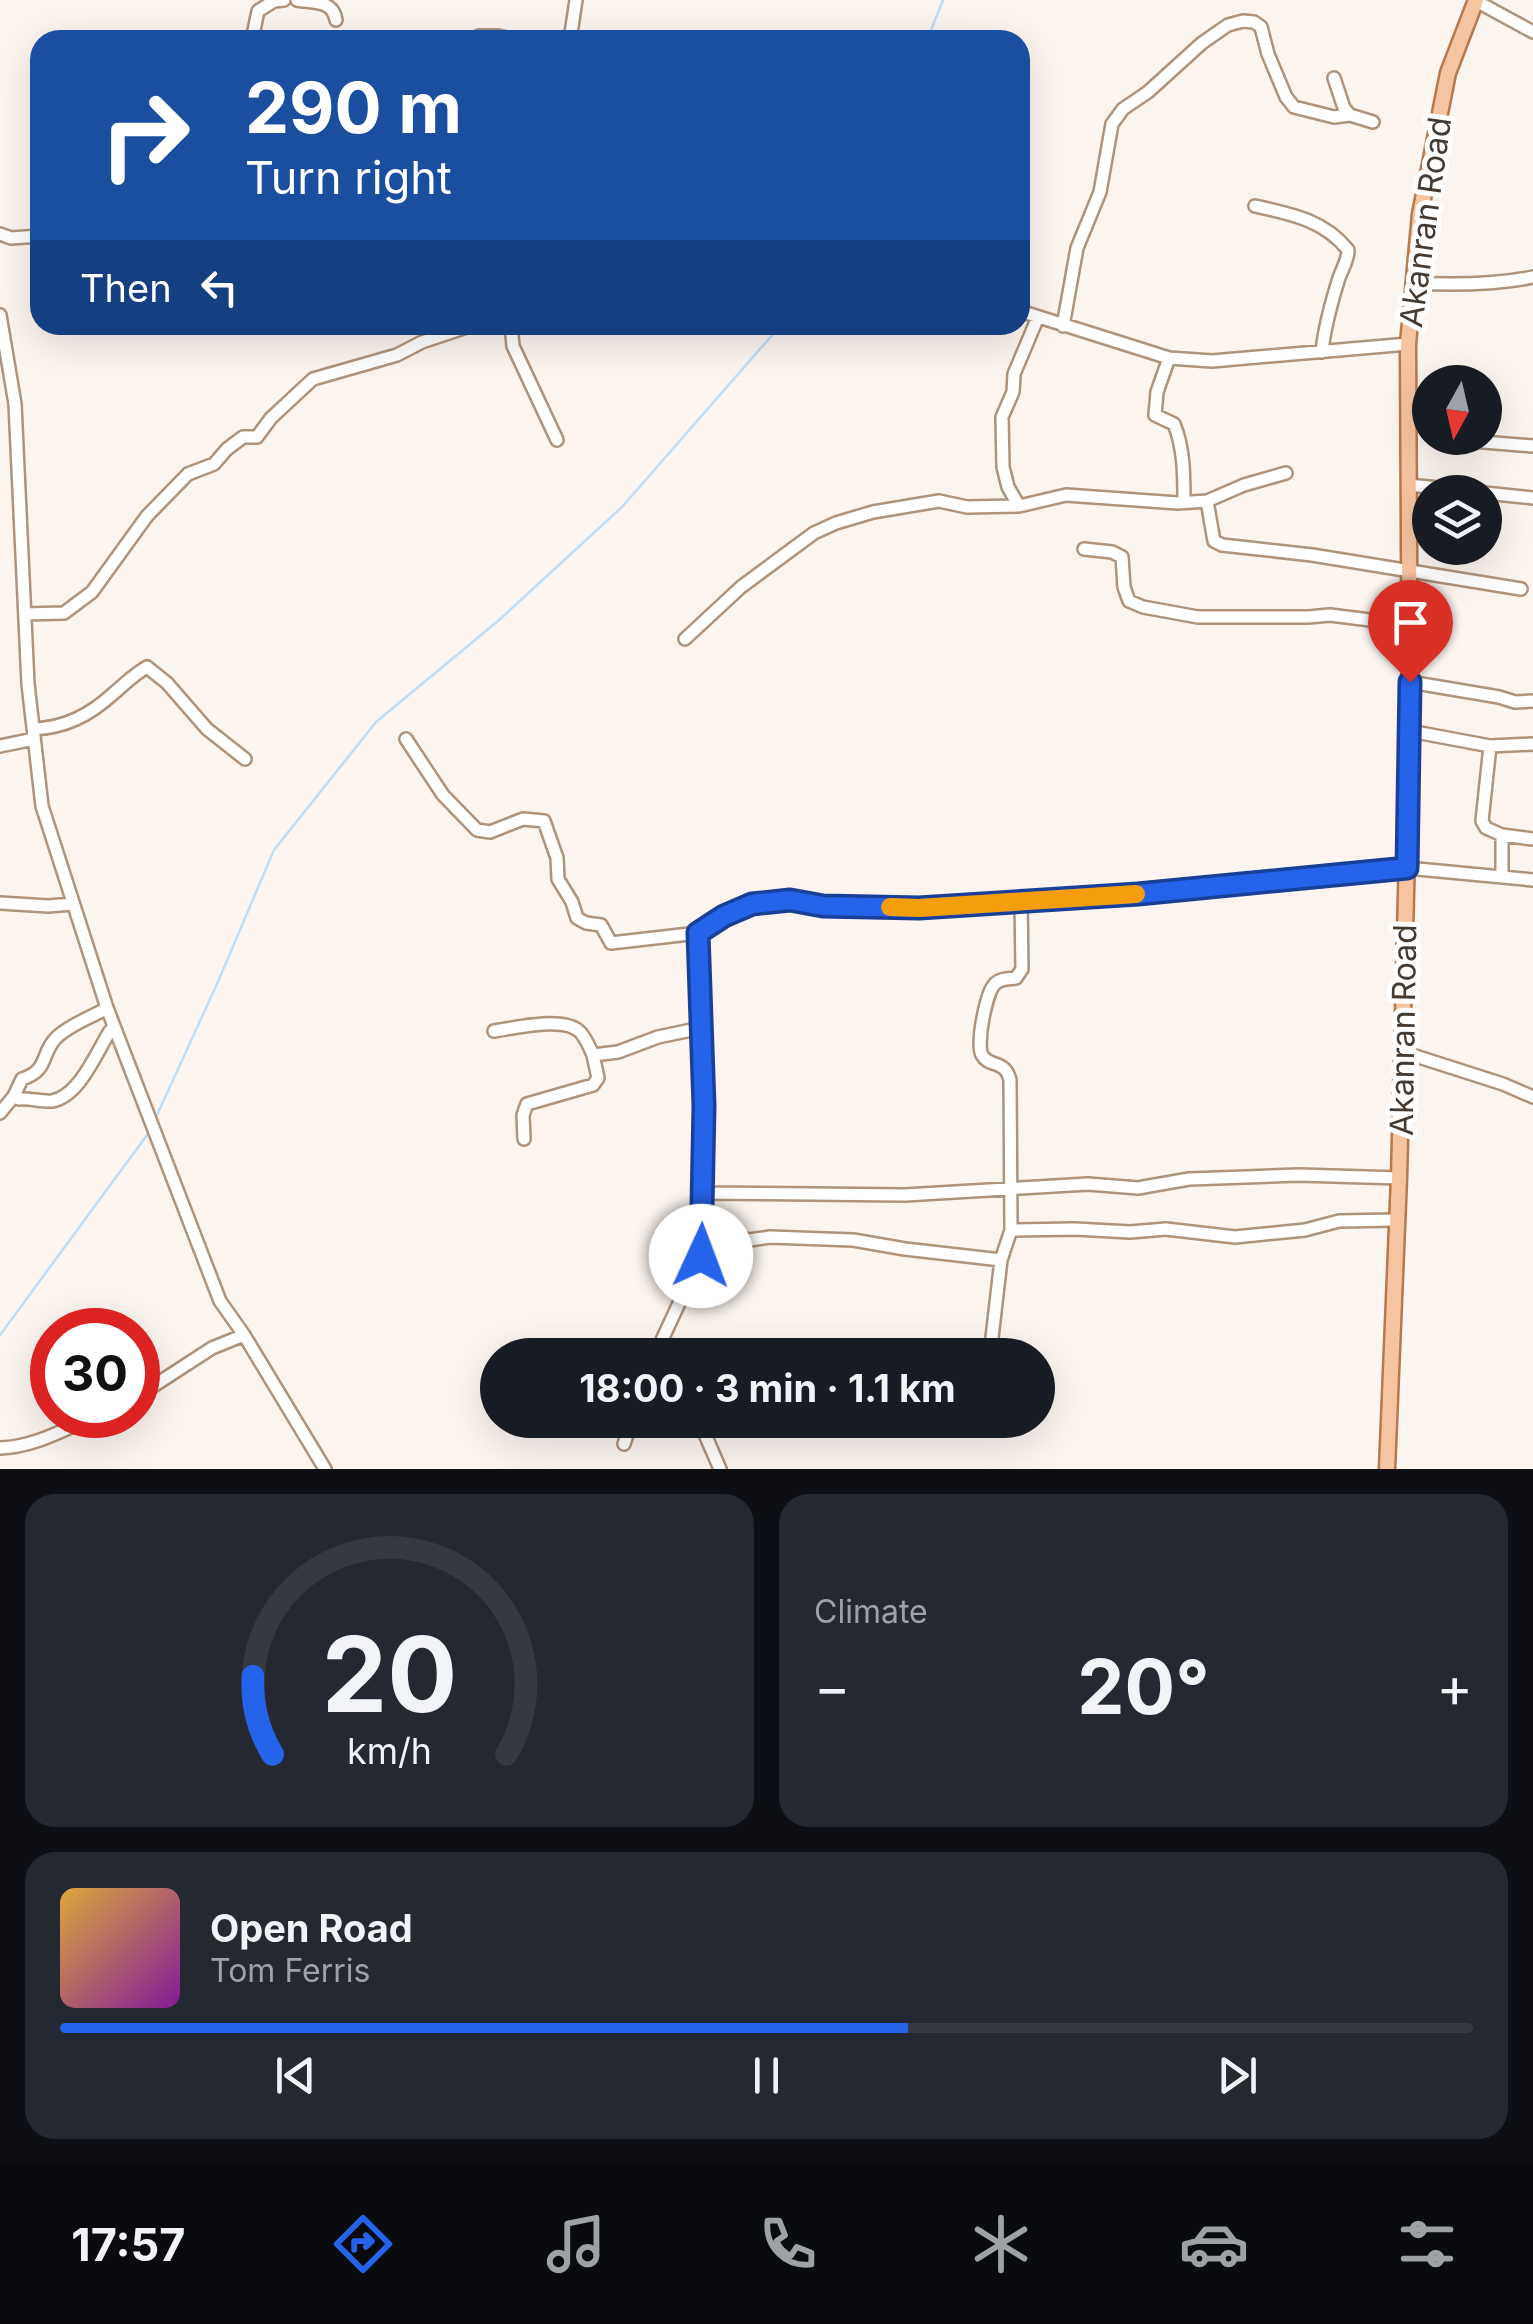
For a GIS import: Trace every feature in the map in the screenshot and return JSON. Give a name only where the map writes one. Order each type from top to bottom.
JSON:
[{"type":"main road","name":"Akanran Road","points":[[1386,1469],[1399,1178],[1410,732],[1408,344],[1420,214],[1448,73],[1476,1]]},
{"type":"street","points":[[254,30],[258,11],[284,0]]},
{"type":"street","points":[[297,0],[329,5],[336,20]]},
{"type":"street","points":[[572,30],[576,0]]},
{"type":"street","points":[[1476,1],[1533,32]]},
{"type":"street","points":[[1063,326],[1078,248],[1100,192],[1112,124],[1123,109],[1228,25],[1254,22],[1260,28],[1286,97],[1294,107],[1372,122]]},
{"type":"street","points":[[1334,78],[1350,116]]},
{"type":"street","points":[[1255,206],[1312,220],[1348,250],[1324,328],[1322,352]]},
{"type":"street","points":[[4,238],[30,237]]},
{"type":"street","points":[[1414,283],[1506,283],[1533,277]]},
{"type":"street","points":[[1030,314],[1169,358],[1212,361],[1408,344]]},
{"type":"street","points":[[0,315],[15,404],[28,684],[42,806],[114,1032],[220,1301],[244,1335],[320,1467]]},
{"type":"street","points":[[1019,506],[1003,467],[1002,417],[1013,392],[1014,374],[1038,317]]},
{"type":"street","points":[[24,614],[64,613],[92,592],[147,516],[188,474],[214,464],[244,437],[257,437],[271,418],[313,380],[398,355],[443,335]]},
{"type":"street","points":[[512,335],[513,346],[557,440]]},
{"type":"street","points":[[1169,358],[1155,414],[1174,424],[1177,432],[1184,470],[1184,502]]},
{"type":"street","points":[[1408,435],[1412,435]]},
{"type":"street","points":[[1502,443],[1533,446]]},
{"type":"street","points":[[684,638],[741,587],[814,533],[836,522],[938,501],[967,507],[1019,506],[1066,496],[1207,500],[1286,472]]},
{"type":"street","points":[[1408,485],[1412,485]]},
{"type":"street","points":[[1502,495],[1533,498]]},
{"type":"street","points":[[1207,500],[1214,541],[1222,545],[1312,555],[1521,590]]},
{"type":"street","points":[[1084,549],[1122,557],[1129,601],[1142,607],[1198,617],[1330,615],[1410,625]]},
{"type":"street","points":[[0,746],[84,716],[146,667],[167,683],[206,729],[245,759]]},
{"type":"street","points":[[1410,682],[1515,702],[1533,701]]},
{"type":"street","points":[[1410,732],[1490,746],[1533,744]]},
{"type":"street","points":[[406,739],[443,795],[477,830],[490,832],[523,819],[544,821],[557,858],[558,879],[577,918],[601,926],[611,943],[698,933],[752,904],[790,900],[823,906],[919,908],[1138,894],[1407,868],[1533,880]]},
{"type":"street","points":[[1490,746],[1482,820],[1486,828],[1502,834],[1533,839]]},
{"type":"street","points":[[1502,834],[1502,876]]},
{"type":"street","points":[[992,1338],[1001,1260],[1011,1230],[1008,1072],[984,1058],[980,1051],[981,1026],[992,986],[1001,979],[1016,978],[1022,969],[1021,901]]},
{"type":"street","points":[[0,903],[73,904]]},
{"type":"street","points":[[662,1338],[701,1256],[704,1106],[698,933]]},
{"type":"street","points":[[0,1112],[22,1079],[34,1075],[43,1065],[55,1038],[108,1008]]},
{"type":"street","points":[[78,1024],[114,1032]]},
{"type":"street","points":[[494,1031],[550,1024],[573,1027],[594,1055],[598,1078],[593,1085],[526,1104],[524,1139]]},
{"type":"street","points":[[594,1055],[702,1028]]},
{"type":"street","points":[[16,1091],[19,1099],[52,1101],[66,1096],[114,1032]]},
{"type":"street","points":[[1403,1052],[1533,1097]]},
{"type":"street","points":[[0,1094],[16,1091]]},
{"type":"street","points":[[702,1193],[905,1195],[1088,1184],[1138,1188],[1189,1179],[1246,1176],[1399,1178]]},
{"type":"street","points":[[1011,1230],[1166,1229],[1235,1237],[1339,1222],[1396,1220]]},
{"type":"street","points":[[703,1230],[750,1240],[828,1238],[1001,1260]]},
{"type":"street","points":[[160,1382],[212,1348],[244,1335]]},
{"type":"street","points":[[0,1448],[45,1438]]},
{"type":"street","points":[[624,1444],[626,1438]]},
{"type":"street","points":[[707,1438],[720,1469]]},
{"type":"waterway","points":[[931,30],[943,0]]},
{"type":"waterway","points":[[157,1115],[274,850],[376,722],[498,621],[622,507],[772,335]]},
{"type":"waterway","points":[[0,1335],[150,1131]]},
{"type":"slow traffic","points":[[890,907],[1136,894]]},
{"type":"route","points":[[701,1256],[704,1106],[698,933],[752,904],[790,900],[823,906],[919,908],[1138,894],[1407,868],[1410,682]]}]
